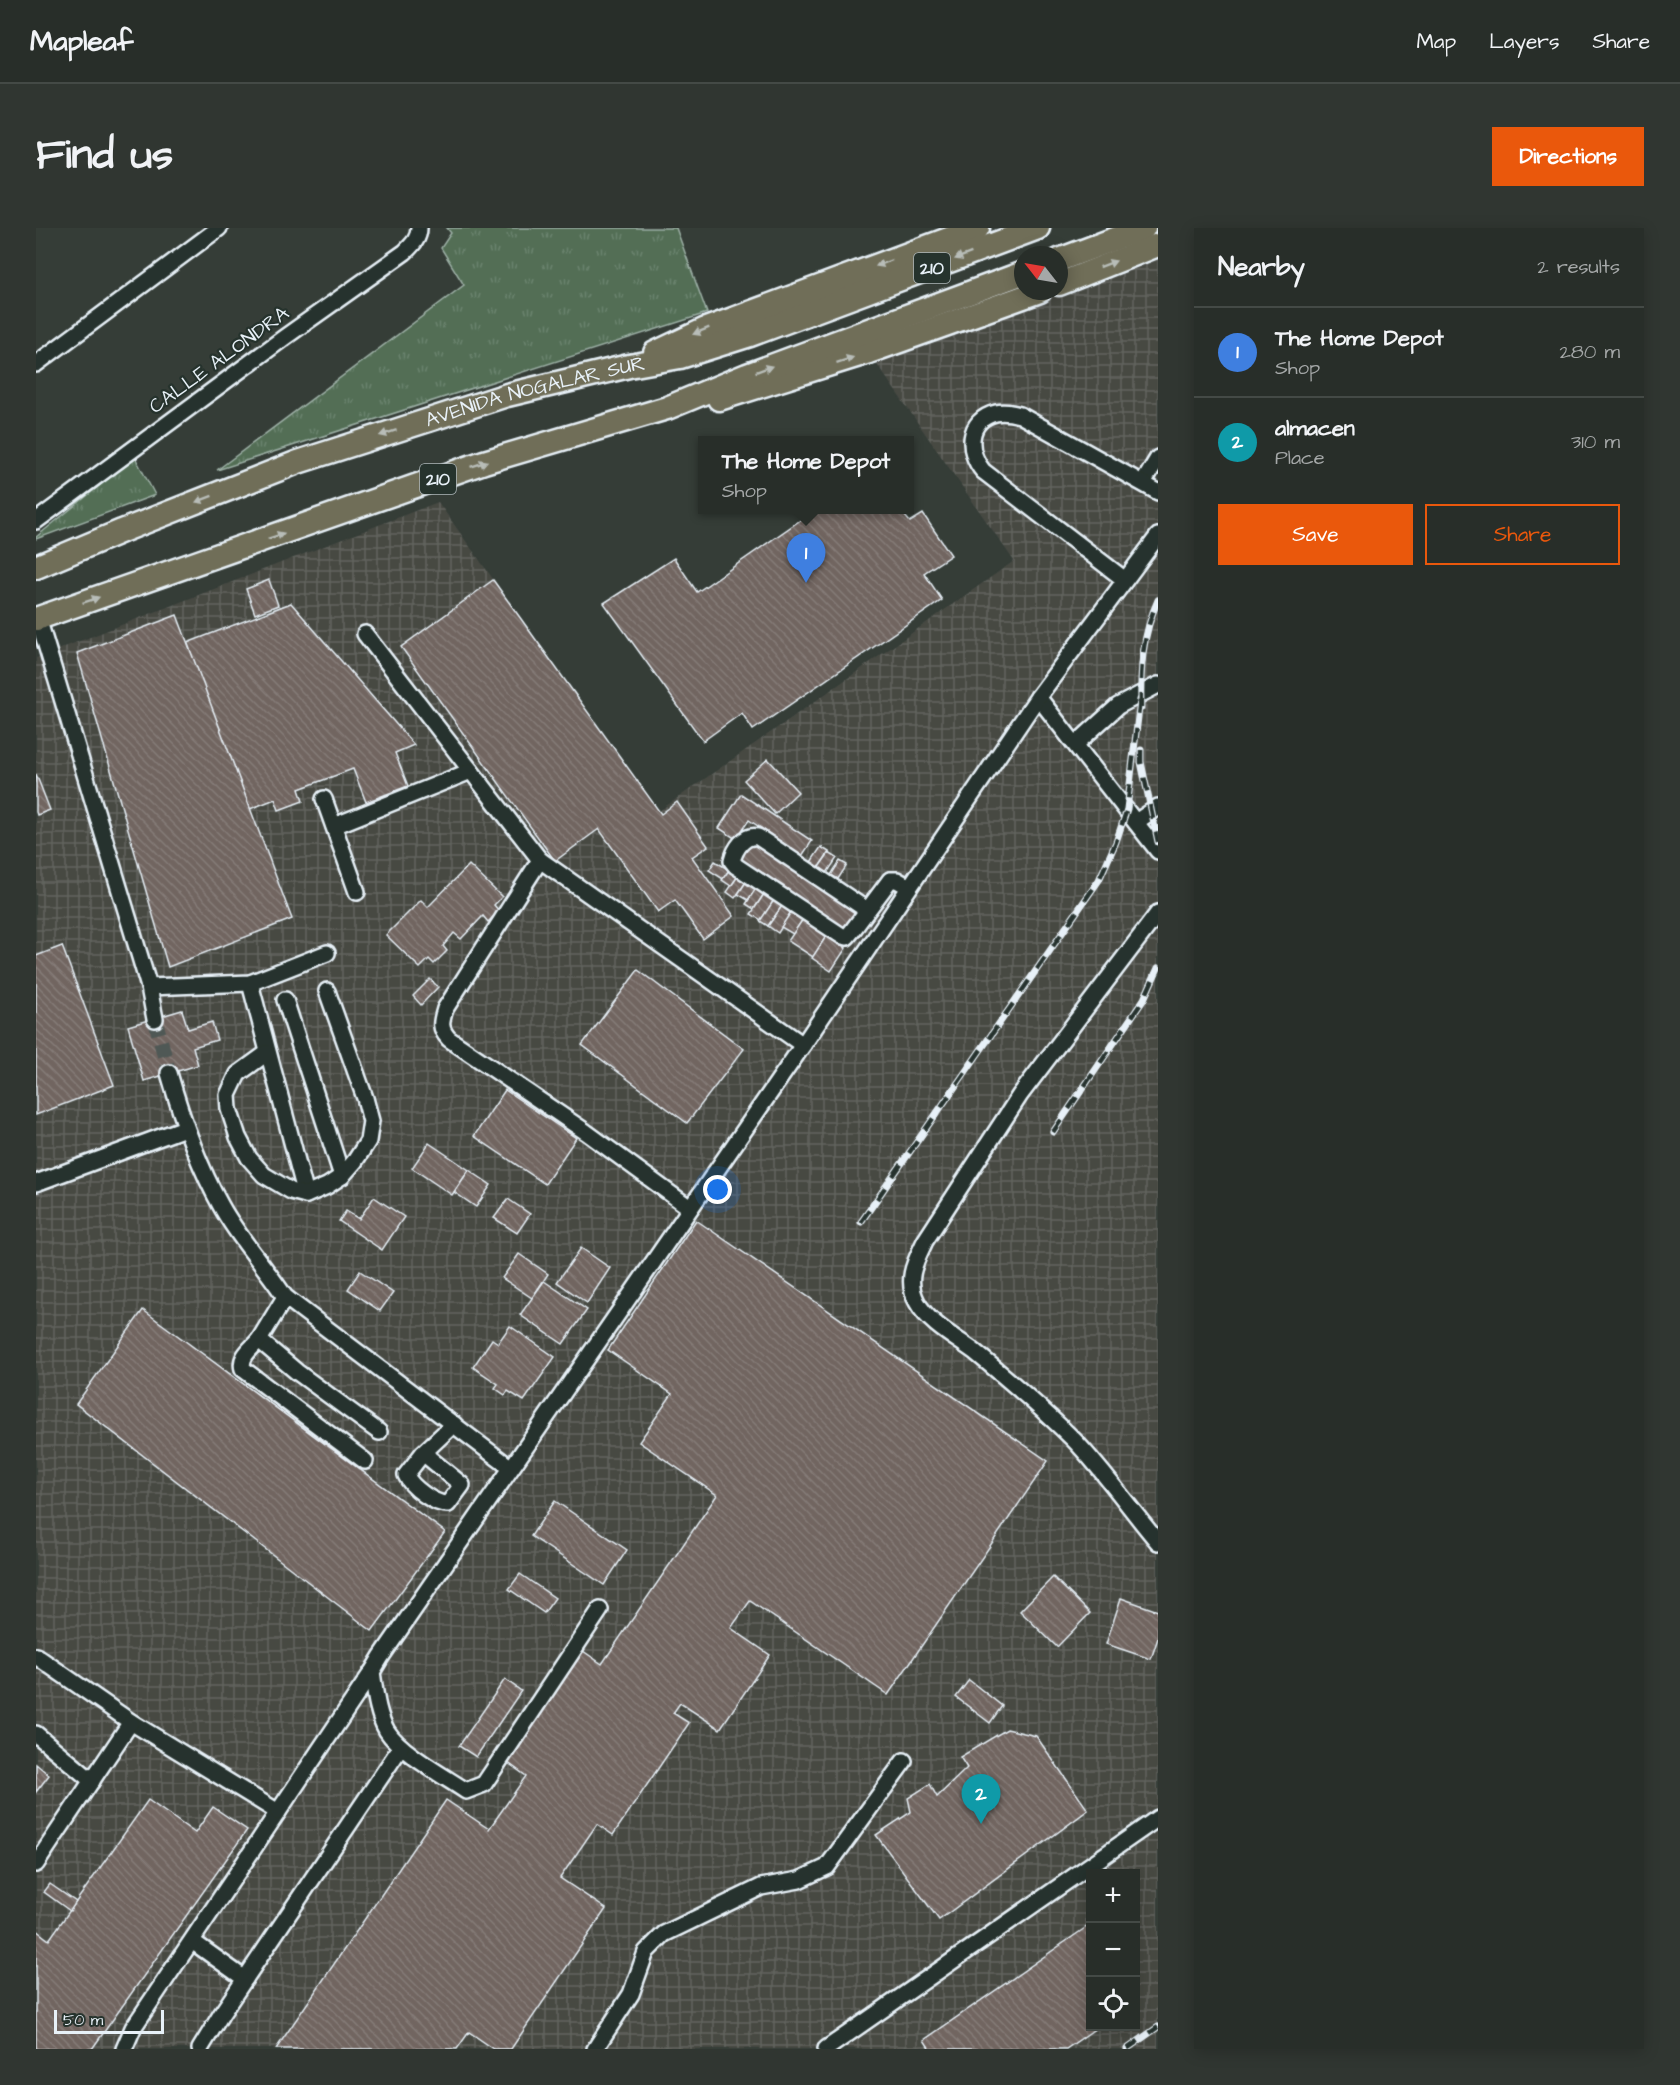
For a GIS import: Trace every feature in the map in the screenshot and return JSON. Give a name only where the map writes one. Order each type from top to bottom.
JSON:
[{"type":"highway","points":[[629,366],[706,330],[978,228]]},
{"type":"highway","name":"AVENIDA NOGALAR SUR","points":[[36,567],[298,462],[507,395],[629,366],[680,357],[750,335],[1038,228]]},
{"type":"highway","points":[[1068,257],[1144,228]]},
{"type":"highway","points":[[1068,280],[1158,245]]},
{"type":"highway","name":"210","points":[[37,618],[484,462],[667,408],[747,375],[1014,276]]},
{"type":"highway","points":[[667,408],[697,404],[750,391],[1015,300]]},
{"type":"street","points":[[36,364],[219,228]]},
{"type":"street","name":"CALLE ALONDRA","points":[[36,521],[285,337],[405,252],[414,243],[419,234],[419,228]]},
{"type":"street","points":[[1125,580],[983,471],[975,461],[971,439],[980,423],[995,413],[1007,412],[1020,415],[1158,492]]},
{"type":"street","points":[[1143,483],[1158,458]]},
{"type":"street","points":[[124,2049],[133,2028],[511,1468],[803,1045],[1038,697],[1158,536]]},
{"type":"street","points":[[37,618],[150,987],[155,1018]]},
{"type":"street","points":[[365,634],[540,860],[803,1045]]},
{"type":"street","points":[[1076,744],[1118,706],[1158,685]]},
{"type":"street","points":[[1038,697],[1158,851]]},
{"type":"street","points":[[334,826],[471,771]]},
{"type":"street","points":[[324,799],[357,892]]},
{"type":"street","points":[[1136,822],[1158,807]]},
{"type":"street","points":[[867,910],[758,837],[745,838],[733,856],[732,861],[736,866],[842,936],[847,937],[890,880],[897,880],[909,887]]},
{"type":"street","points":[[540,860],[445,1009],[442,1031],[448,1039],[586,1132],[690,1208]]},
{"type":"street","points":[[1158,913],[1020,1095],[925,1241],[910,1279],[918,1304],[929,1317],[985,1361],[1075,1441],[1158,1542]]},
{"type":"street","points":[[150,987],[250,983],[327,953]]},
{"type":"street","points":[[250,983],[306,1195]]},
{"type":"street","points":[[267,1053],[238,1074],[228,1095],[229,1110],[238,1137],[249,1158],[264,1175],[291,1191],[306,1195],[327,1186],[342,1176],[368,1141],[371,1121],[327,991]]},
{"type":"street","points":[[285,1000],[342,1176]]},
{"type":"street","points":[[169,1073],[185,1128],[220,1206],[248,1249],[272,1277],[285,1297],[511,1468]]},
{"type":"street","points":[[36,1183],[185,1128]]},
{"type":"street","points":[[285,1297],[259,1340],[243,1357],[241,1364],[243,1370],[365,1461]]},
{"type":"street","points":[[259,1340],[297,1372],[379,1432]]},
{"type":"street","points":[[423,1453],[454,1424]]},
{"type":"street","points":[[372,1672],[379,1710],[387,1731],[401,1747],[466,1791],[484,1784],[600,1610]]},
{"type":"street","points":[[36,1656],[131,1722],[278,1812]]},
{"type":"street","points":[[36,1864],[131,1722]]},
{"type":"street","points":[[36,1734],[92,1782]]},
{"type":"street","points":[[200,2049],[401,1747]]},
{"type":"street","points":[[595,2049],[631,1994],[646,1952],[664,1934],[761,1887],[799,1880],[827,1867],[904,1761]]},
{"type":"street","points":[[826,2049],[1158,1818]]},
{"type":"street","points":[[192,1941],[245,1979]]},
{"type":"shaded area","points":[[1158,257],[1158,2049],[36,2049],[36,658],[438,502],[659,811],[1014,561],[876,363],[1044,300],[1068,300],[1068,291]]},
{"type":"green space","points":[[447,228],[676,228],[707,313],[217,470],[464,285],[441,248],[451,233]]},
{"type":"green space","points":[[135,457],[155,495],[36,539],[36,537]]},
{"type":"building","points":[[809,514],[903,514],[910,522],[923,514],[951,555],[924,573],[942,600],[753,730],[742,713],[703,741],[604,603],[674,558],[697,592]]},
{"type":"building","points":[[269,580],[278,605],[255,614],[246,589]]},
{"type":"building","points":[[493,580],[661,814],[677,802],[708,846],[692,857],[734,916],[703,939],[675,900],[658,912],[599,829],[555,861],[401,647]]},
{"type":"building","points":[[291,603],[414,745],[395,753],[408,786],[366,802],[353,769],[299,789],[303,801],[279,810],[275,799],[250,809],[187,643]]},
{"type":"building","points":[[177,615],[292,919],[168,967],[77,653]]},
{"type":"building","points":[[768,759],[798,792],[775,814],[744,780]]},
{"type":"building","points":[[36,774],[50,810],[37,815],[36,812]]},
{"type":"building","points":[[741,794],[812,841],[802,856],[749,820],[736,839],[719,828]]},
{"type":"building","points":[[749,840],[857,911],[845,929],[737,858]]},
{"type":"building","points":[[821,847],[829,852],[819,867],[811,862]]},
{"type":"building","points":[[829,853],[837,858],[827,873],[819,867]]},
{"type":"building","points":[[715,861],[729,870],[723,879],[709,870]]},
{"type":"building","points":[[840,861],[847,865],[838,879],[831,875]]},
{"type":"building","points":[[469,865],[502,897],[494,905],[499,911],[488,922],[483,916],[461,939],[454,933],[443,946],[447,951],[434,964],[429,959],[420,968],[386,935],[421,900],[428,907]]},
{"type":"building","points":[[729,870],[738,876],[731,886],[722,880]]},
{"type":"building","points":[[738,876],[746,882],[735,898],[727,892]]},
{"type":"building","points":[[746,882],[756,888],[748,900],[738,894]]},
{"type":"building","points":[[756,888],[764,894],[754,909],[746,904]]},
{"type":"building","points":[[764,894],[774,900],[761,920],[751,914]]},
{"type":"building","points":[[774,900],[782,906],[768,926],[760,921]]},
{"type":"building","points":[[782,906],[791,912],[778,933],[768,926]]},
{"type":"building","points":[[791,912],[803,919],[793,934],[781,927]]},
{"type":"building","points":[[803,919],[827,935],[813,957],[788,941]]},
{"type":"building","points":[[827,935],[846,948],[831,971],[812,958]]},
{"type":"building","points":[[62,946],[114,1085],[36,1115],[36,956]]},
{"type":"building","points":[[638,970],[744,1049],[687,1123],[582,1045]]},
{"type":"building","points":[[430,979],[438,987],[421,1005],[413,996]]},
{"type":"building","points":[[182,1010],[188,1029],[212,1022],[217,1040],[193,1047],[198,1065],[144,1081],[128,1026]]},
{"type":"building","points":[[505,1090],[576,1138],[545,1184],[474,1136]]},
{"type":"building","points":[[429,1143],[469,1170],[452,1195],[412,1168]]},
{"type":"building","points":[[469,1170],[491,1185],[476,1207],[454,1192]]},
{"type":"building","points":[[374,1197],[404,1217],[382,1250],[339,1221],[346,1211],[359,1219]]},
{"type":"building","points":[[508,1199],[530,1214],[517,1233],[494,1218]]},
{"type":"building","points":[[696,1220],[1048,1461],[888,1695],[750,1601],[731,1628],[770,1655],[720,1729],[680,1703],[673,1713],[689,1723],[613,1835],[597,1824],[560,1878],[606,1909],[511,2049],[494,2049],[469,2032],[457,2049],[276,2049],[446,1800],[489,1829],[526,1776],[507,1762],[583,1651],[602,1664],[717,1495],[639,1442],[672,1394],[608,1350]]},
{"type":"building","points":[[581,1248],[610,1268],[587,1303],[557,1282]]},
{"type":"building","points":[[519,1254],[548,1274],[532,1298],[502,1278]]},
{"type":"building","points":[[360,1271],[393,1293],[380,1311],[348,1289]]},
{"type":"building","points":[[544,1281],[587,1310],[563,1344],[520,1315]]},
{"type":"building","points":[[143,1310],[445,1532],[372,1631],[76,1404]]},
{"type":"building","points":[[510,1326],[555,1357],[524,1401],[508,1391],[505,1395],[495,1388],[498,1384],[473,1367],[492,1339],[498,1343]]},
{"type":"building","points":[[555,1501],[627,1550],[604,1585],[531,1536]]},
{"type":"building","points":[[520,1574],[555,1598],[544,1613],[509,1589]]},
{"type":"building","points":[[1053,1577],[1090,1613],[1057,1647],[1020,1611]]},
{"type":"building","points":[[1121,1598],[1158,1611],[1158,1638],[1151,1659],[1106,1644]]},
{"type":"building","points":[[505,1679],[521,1691],[476,1757],[459,1746]]},
{"type":"building","points":[[969,1680],[1002,1706],[990,1723],[956,1697]]},
{"type":"building","points":[[1007,1729],[1036,1736],[1088,1810],[939,1920],[876,1835],[911,1812],[908,1798],[930,1784],[937,1797],[967,1768],[960,1757]]},
{"type":"building","points":[[36,1764],[49,1775],[36,1792]]},
{"type":"building","points":[[148,1800],[195,1833],[213,1807],[247,1830],[92,2049],[36,2049],[36,1930],[49,1940]]},
{"type":"building","points":[[50,1884],[76,1902],[70,1911],[44,1892]]},
{"type":"building","points":[[1086,1927],[1086,2031],[1092,2031],[1066,2049],[930,2049],[924,2040]]},
{"type":"tunnel","points":[[155,1019],[169,1073]]},
{"type":"railway","points":[[1141,708],[1145,640],[1158,600]]},
{"type":"railway","points":[[861,1222],[1099,880],[1116,842],[1127,809],[1140,700]]},
{"type":"railway","points":[[1141,750],[1141,762],[1158,842]]},
{"type":"railway","points":[[1053,1132],[1144,999],[1158,968]]},
{"type":"railway","points":[[1127,2049],[1158,2027]]},
{"type":"place","name":"The Home Depot","points":[[806,583]]},
{"type":"place","name":"almacen","points":[[981,1824]]}]
